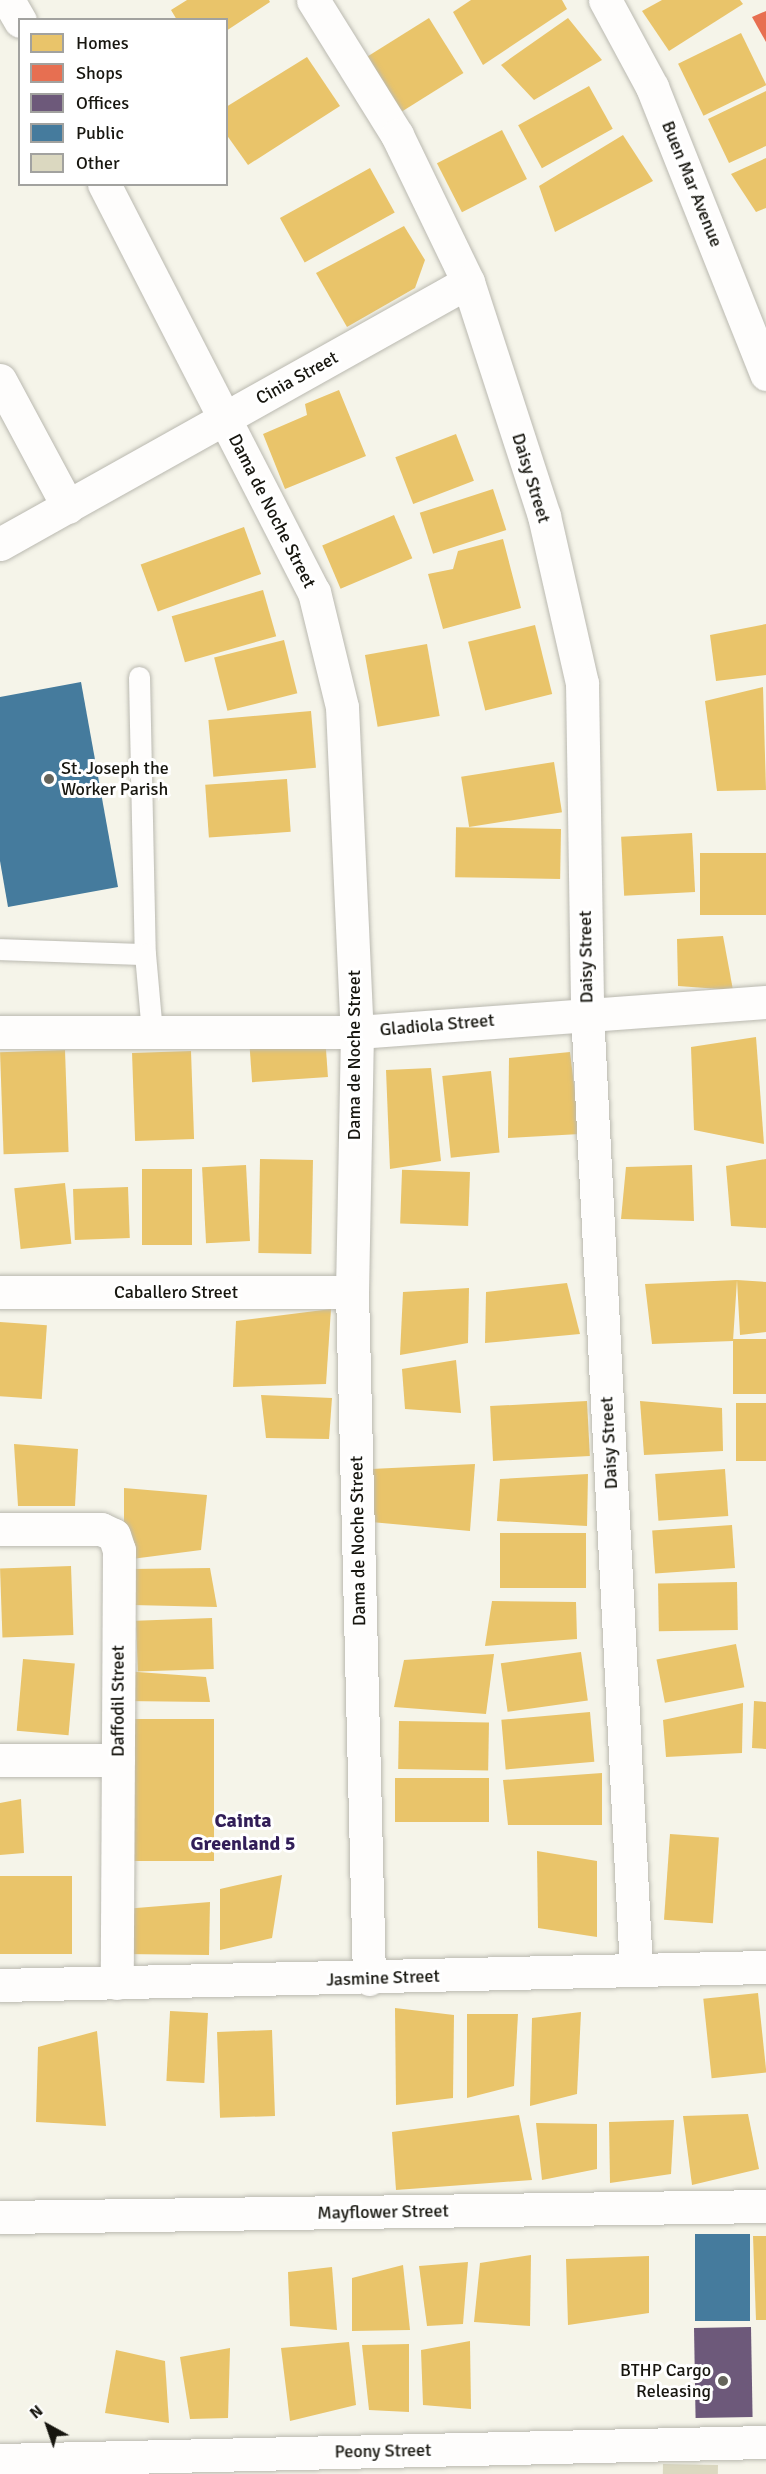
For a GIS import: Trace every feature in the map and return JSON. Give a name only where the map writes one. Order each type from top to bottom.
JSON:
[{"type":"street","points":[[8,0],[18,18]]},
{"type":"street","name":"Daisy Street","points":[[313,0],[397,135],[468,282],[544,516],[582,683],[587,1012],[636,1970]]},
{"type":"street","name":"Buen Mar Avenue","points":[[604,0],[652,87],[766,374]]},
{"type":"street","name":"Dama de Noche Street","points":[[105,186],[314,592],[342,707],[357,1032],[352,1292],[369,1979]]},
{"type":"street","name":"Cinia Street","points":[[0,544],[468,282]]},
{"type":"street","points":[[0,380],[68,507]]},
{"type":"street","name":"Gladiola Street","points":[[0,1032],[357,1032],[587,1012],[766,1002]]},
{"type":"street","name":"Caballero Street","points":[[0,1292],[352,1292]]},
{"type":"street","name":"Daffodil Street","points":[[0,1529],[101,1529],[114,1535],[119,1550],[117,1983]]},
{"type":"street","points":[[0,1760],[118,1760]]},
{"type":"street","name":"Jasmine Street","points":[[0,1986],[369,1979],[766,1966]]},
{"type":"street","name":"Mayflower Street","points":[[0,2217],[766,2206]]},
{"type":"street","name":"Peony Street","points":[[0,2460],[766,2442]]},
{"type":"lane","points":[[139,677],[145,954],[152,1032]]},
{"type":"lane","points":[[0,949],[145,954]]},
{"type":"building: Homes","points":[[187,0],[269,0],[270,2],[228,30],[228,18],[176,18],[171,10]]},
{"type":"building: Homes","points":[[471,0],[562,0],[567,9],[483,65],[453,12]]},
{"type":"building: Homes","points":[[662,0],[740,0],[743,4],[669,51],[642,11]]},
{"type":"building: Homes","points":[[429,18],[463,73],[402,112],[367,57]]},
{"type":"building: Homes","points":[[568,18],[602,60],[534,100],[501,65]]},
{"type":"building: Homes","points":[[741,33],[766,85],[704,116],[678,64]]},
{"type":"building: Homes","points":[[307,57],[340,106],[248,165],[228,137],[228,106]]},
{"type":"building: Homes","points":[[589,86],[613,129],[542,168],[518,125]]},
{"type":"building: Homes","points":[[766,91],[766,146],[729,163],[708,119]]},
{"type":"building: Homes","points":[[502,130],[527,179],[462,212],[437,163]]},
{"type":"building: Homes","points":[[623,135],[653,181],[555,232],[539,186]]},
{"type":"building: Homes","points":[[766,158],[766,208],[756,212],[731,174]]},
{"type":"building: Homes","points":[[370,168],[395,213],[305,263],[280,218]]},
{"type":"building: Homes","points":[[404,226],[425,260],[415,288],[347,327],[316,273]]},
{"type":"building: Homes","points":[[339,390],[366,456],[285,489],[263,434],[307,415],[305,404]]},
{"type":"building: Homes","points":[[456,434],[474,481],[413,504],[395,457]]},
{"type":"building: Homes","points":[[493,489],[506,530],[433,554],[420,513]]},
{"type":"building: Homes","points":[[394,515],[412,558],[341,589],[322,545]]},
{"type":"building: Homes","points":[[244,527],[261,574],[158,612],[141,565]]},
{"type":"building: Homes","points":[[503,539],[521,608],[443,629],[428,574],[453,569],[458,551]]},
{"type":"building: Homes","points":[[263,590],[276,636],[185,662],[172,616]]},
{"type":"building: Homes","points":[[766,624],[766,675],[716,681],[710,635]]},
{"type":"building: Homes","points":[[535,625],[552,694],[485,711],[468,642]]},
{"type":"building: Homes","points":[[284,640],[297,693],[227,711],[214,657]]},
{"type":"building: Homes","points":[[427,644],[440,716],[378,727],[365,655]]},
{"type":"building: Homes","points":[[763,687],[766,790],[717,791],[705,701]]},
{"type":"building: Homes","points":[[311,711],[316,768],[213,777],[208,720]]},
{"type":"building: Homes","points":[[554,762],[562,812],[469,827],[461,777]]},
{"type":"building: Homes","points":[[287,779],[291,832],[209,838],[205,785]]},
{"type":"building: Homes","points":[[456,827],[561,829],[560,879],[455,877]]},
{"type":"building: Homes","points":[[692,833],[695,892],[624,896],[621,837]]},
{"type":"building: Homes","points":[[700,853],[766,853],[766,915],[700,915]]},
{"type":"building: Homes","points":[[723,936],[733,990],[678,986],[677,939]]},
{"type":"building: Homes","points":[[325,1035],[328,1077],[252,1082],[249,1040]]},
{"type":"building: Homes","points":[[756,1037],[764,1144],[694,1130],[691,1047]]},
{"type":"building: Homes","points":[[65,1050],[69,1152],[4,1154],[0,1052]]},
{"type":"building: Homes","points":[[191,1051],[194,1139],[135,1141],[132,1053]]},
{"type":"building: Homes","points":[[570,1052],[580,1134],[508,1138],[509,1058]]},
{"type":"building: Homes","points":[[431,1068],[441,1161],[390,1169],[386,1070]]},
{"type":"building: Homes","points":[[491,1071],[500,1153],[451,1158],[442,1076]]},
{"type":"building: Homes","points":[[260,1159],[313,1160],[311,1254],[258,1253]]},
{"type":"building: Homes","points":[[766,1159],[766,1228],[731,1226],[726,1166]]},
{"type":"building: Homes","points":[[246,1165],[250,1241],[206,1243],[202,1167]]},
{"type":"building: Homes","points":[[692,1165],[694,1221],[621,1219],[626,1167]]},
{"type":"building: Homes","points":[[142,1169],[192,1169],[192,1245],[142,1245]]},
{"type":"building: Homes","points":[[402,1170],[470,1172],[468,1226],[400,1224]]},
{"type":"building: Homes","points":[[65,1183],[71,1244],[21,1249],[14,1188]]},
{"type":"building: Homes","points":[[128,1187],[130,1238],[75,1240],[73,1189]]},
{"type":"building: Homes","points":[[737,1280],[766,1282],[766,1332],[740,1335]]},
{"type":"building: Homes","points":[[737,1280],[733,1341],[652,1344],[645,1284]]},
{"type":"building: Homes","points":[[567,1283],[580,1334],[485,1343],[486,1292]]},
{"type":"building: Homes","points":[[469,1288],[468,1343],[400,1355],[403,1292]]},
{"type":"building: Homes","points":[[331,1309],[326,1384],[233,1387],[236,1321]]},
{"type":"building: Homes","points":[[0,1322],[47,1325],[42,1399],[0,1396]]},
{"type":"building: Homes","points":[[733,1339],[766,1339],[766,1394],[733,1394]]},
{"type":"building: Homes","points":[[456,1360],[461,1413],[405,1409],[402,1369]]},
{"type":"building: Homes","points":[[261,1395],[332,1398],[329,1439],[266,1438]]},
{"type":"building: Homes","points":[[587,1401],[590,1456],[493,1461],[490,1406]]},
{"type":"building: Homes","points":[[640,1401],[722,1408],[723,1451],[644,1455]]},
{"type":"building: Homes","points":[[736,1403],[766,1403],[766,1461],[736,1461]]},
{"type":"building: Homes","points":[[14,1444],[78,1449],[75,1506],[18,1506]]},
{"type":"building: Homes","points":[[475,1464],[470,1531],[371,1522],[371,1469]]},
{"type":"building: Homes","points":[[725,1469],[728,1516],[658,1521],[655,1474]]},
{"type":"building: Homes","points":[[588,1474],[587,1526],[497,1521],[500,1479]]},
{"type":"building: Homes","points":[[124,1488],[207,1495],[201,1550],[124,1560]]},
{"type":"building: Homes","points":[[732,1525],[735,1568],[655,1573],[652,1531]]},
{"type":"building: Homes","points":[[500,1533],[586,1533],[586,1588],[500,1588]]},
{"type":"building: Homes","points":[[71,1566],[73,1635],[2,1637],[0,1568]]},
{"type":"building: Homes","points":[[210,1568],[217,1607],[132,1605],[130,1569]]},
{"type":"building: Homes","points":[[737,1582],[738,1630],[659,1631],[658,1583]]},
{"type":"building: Homes","points":[[492,1601],[576,1602],[577,1639],[485,1646]]},
{"type":"building: Homes","points":[[212,1618],[214,1669],[138,1672],[136,1621]]},
{"type":"building: Homes","points":[[736,1644],[744,1687],[665,1703],[656,1659]]},
{"type":"building: Homes","points":[[581,1652],[588,1701],[508,1712],[501,1663]]},
{"type":"building: Homes","points":[[494,1654],[486,1714],[394,1707],[404,1660]]},
{"type":"building: Homes","points":[[23,1659],[75,1664],[69,1735],[17,1731]]},
{"type":"building: Homes","points":[[124,1671],[206,1677],[210,1702],[123,1701]]},
{"type":"building: Homes","points":[[754,1701],[766,1702],[766,1749],[752,1748]]},
{"type":"building: Homes","points":[[743,1703],[742,1753],[666,1757],[663,1720]]},
{"type":"building: Homes","points":[[590,1712],[594,1762],[506,1770],[501,1720]]},
{"type":"building: Homes","points":[[123,1719],[214,1719],[214,1861],[123,1861]]},
{"type":"building: Homes","points":[[399,1721],[489,1723],[488,1771],[398,1769]]},
{"type":"building: Homes","points":[[602,1773],[602,1825],[508,1825],[503,1780]]},
{"type":"building: Homes","points":[[395,1778],[489,1778],[489,1822],[395,1822]]},
{"type":"building: Homes","points":[[21,1799],[24,1853],[0,1855],[0,1803]]},
{"type":"building: Homes","points":[[670,1834],[719,1837],[713,1923],[664,1920]]},
{"type":"building: Homes","points":[[537,1851],[597,1861],[597,1937],[538,1928]]},
{"type":"building: Homes","points":[[282,1875],[272,1938],[220,1950],[220,1889]]},
{"type":"building: Homes","points":[[0,1876],[72,1876],[72,1954],[0,1954]]},
{"type":"building: Homes","points":[[210,1902],[209,1955],[123,1954],[124,1909]]},
{"type":"building: Homes","points":[[758,1993],[766,2073],[712,2078],[703,1999]]},
{"type":"building: Homes","points":[[395,2008],[454,2015],[453,2098],[396,2105]]},
{"type":"building: Homes","points":[[170,2011],[208,2013],[204,2083],[166,2081]]},
{"type":"building: Homes","points":[[581,2012],[577,2094],[530,2106],[532,2018]]},
{"type":"building: Homes","points":[[467,2014],[518,2014],[514,2086],[467,2098]]},
{"type":"building: Homes","points":[[272,2030],[275,2116],[220,2118],[217,2032]]},
{"type":"building: Homes","points":[[97,2031],[106,2126],[36,2122],[38,2047]]},
{"type":"building: Homes","points":[[748,2114],[759,2169],[692,2185],[683,2116]]},
{"type":"building: Homes","points":[[519,2115],[532,2180],[396,2190],[392,2132]]},
{"type":"building: Homes","points":[[674,2120],[671,2174],[610,2183],[609,2122]]},
{"type":"building: Homes","points":[[536,2123],[597,2124],[597,2169],[542,2180]]},
{"type":"building: Homes","points":[[753,2236],[766,2236],[766,2320],[756,2320]]},
{"type":"building: Homes","points":[[531,2255],[530,2326],[474,2322],[480,2263]]},
{"type":"building: Homes","points":[[649,2256],[649,2313],[568,2325],[566,2259]]},
{"type":"building: Homes","points":[[468,2262],[463,2324],[427,2326],[419,2266]]},
{"type":"building: Homes","points":[[403,2265],[410,2330],[352,2331],[352,2278]]},
{"type":"building: Homes","points":[[332,2267],[337,2330],[290,2326],[288,2272]]},
{"type":"building: Homes","points":[[470,2341],[471,2409],[423,2405],[421,2350]]},
{"type":"building: Homes","points":[[349,2342],[356,2405],[290,2421],[281,2348]]},
{"type":"building: Homes","points":[[409,2344],[409,2412],[369,2410],[362,2345]]},
{"type":"building: Homes","points":[[230,2348],[228,2418],[190,2419],[180,2357]]},
{"type":"building: Homes","points":[[116,2350],[165,2361],[169,2423],[105,2413]]},
{"type":"building: Shops","points":[[766,11],[766,42],[752,17]]},
{"type":"building: Offices","points":[[751,2327],[753,2417],[696,2418],[694,2328]]},
{"type":"building: Public","name":"St. Joseph the Worker Parish","points":[[81,682],[118,887],[8,907],[0,861],[0,697]]},
{"type":"building: Public","points":[[695,2234],[750,2234],[750,2321],[695,2321]]},
{"type":"building: Other","points":[[663,2464],[718,2465],[718,2474],[663,2474]]},
{"type":"place","name":"St. Joseph the Worker Parish","points":[[49,779]]},
{"type":"place","name":"BTHP Cargo Releasing","points":[[723,2381]]},
{"type":"district","name":"Cainta Greenland 5","points":[[243,1832]]}]
